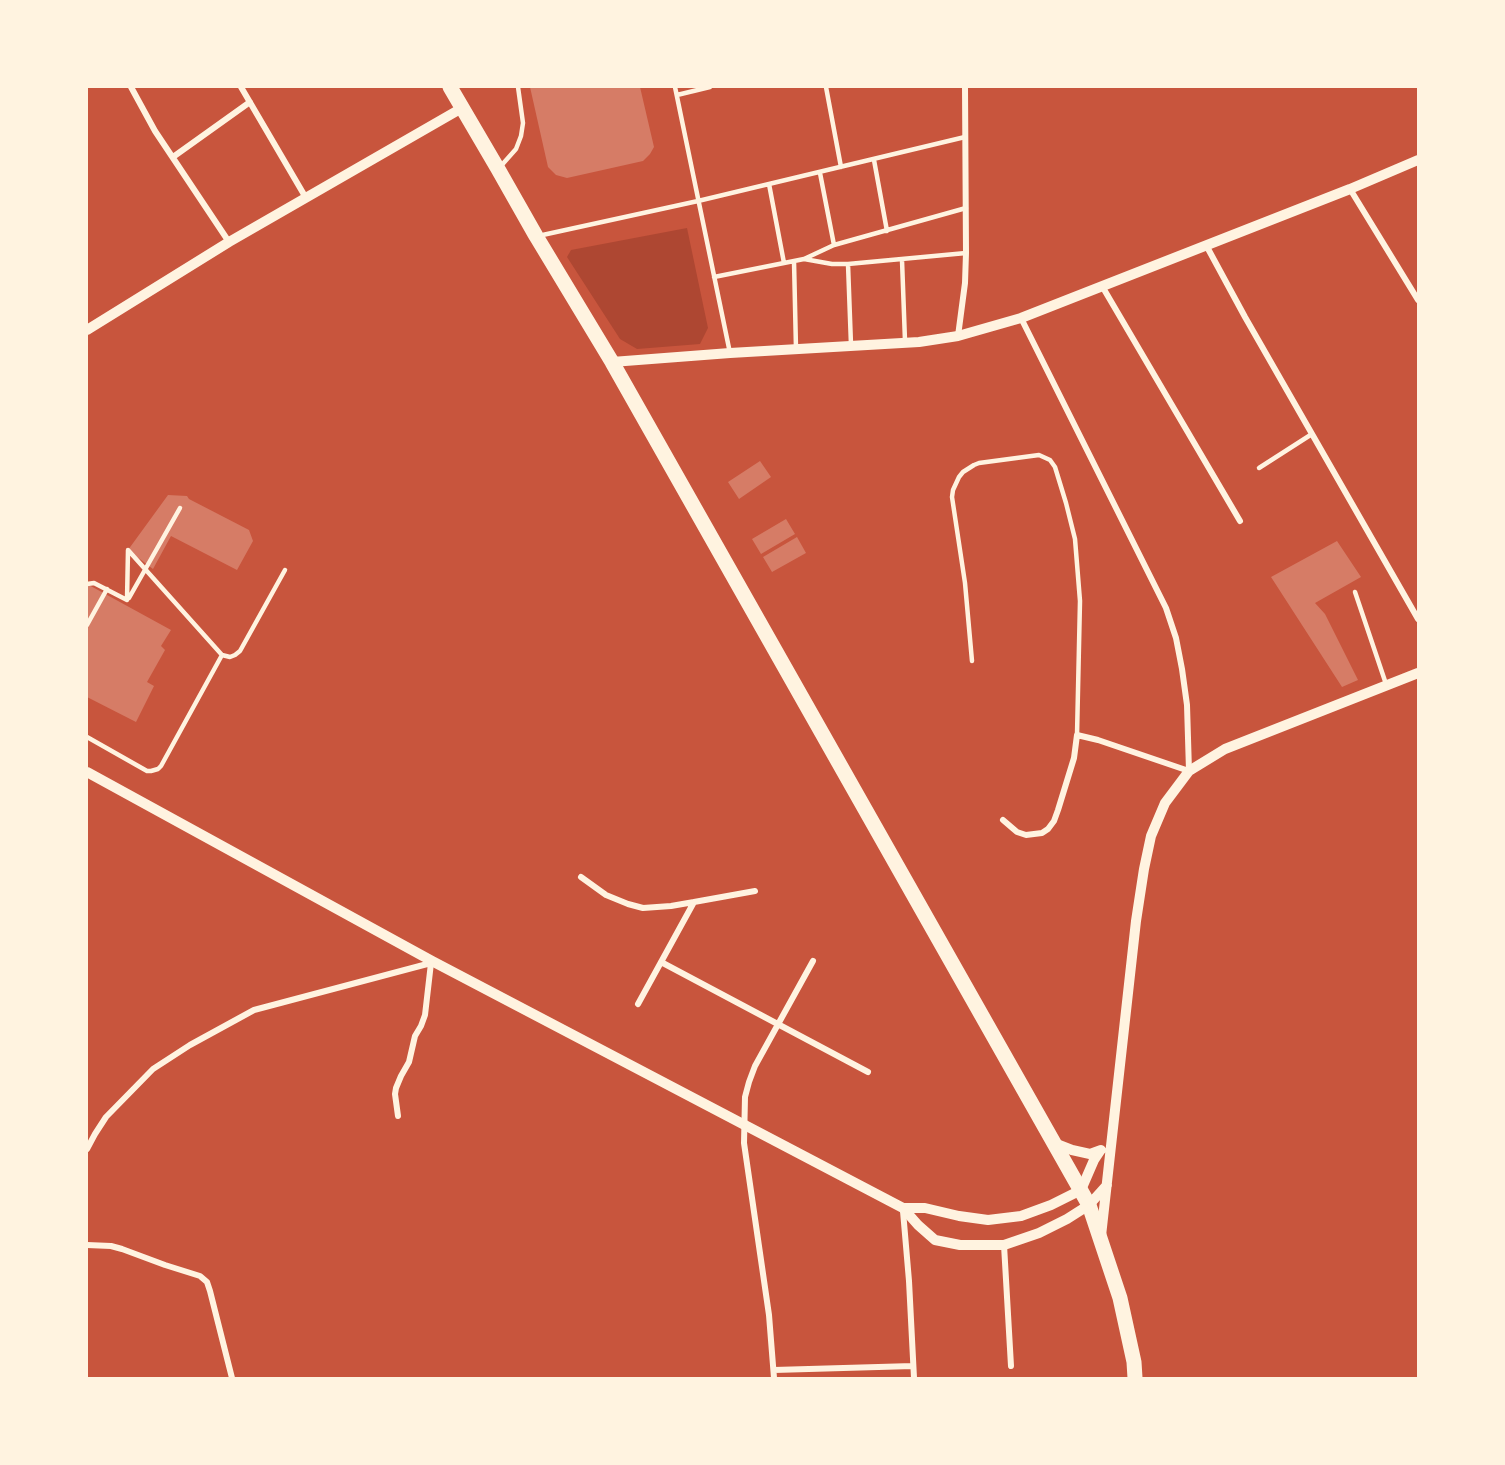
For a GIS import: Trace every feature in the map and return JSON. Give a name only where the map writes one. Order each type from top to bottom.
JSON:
[{"type":"main road","points":[[450,87],[612,362],[1089,1205],[1120,1298],[1134,1362],[1135,1378]]},
{"type":"street","points":[[131,87],[155,131],[229,242]]},
{"type":"street","points":[[241,87],[306,198]]},
{"type":"street","points":[[958,336],[965,283],[966,253],[965,87]]},
{"type":"street","points":[[173,157],[250,102]]},
{"type":"street","points":[[87,330],[229,242],[462,108]]},
{"type":"street","points":[[612,362],[905,343],[958,336],[1021,318],[1418,160]]},
{"type":"street","points":[[1350,189],[1418,300]]},
{"type":"street","points":[[1206,245],[1418,619]]},
{"type":"street","points":[[1102,286],[1240,521]]},
{"type":"street","points":[[1021,318],[1166,608],[1176,638],[1182,669],[1187,705],[1190,771]]},
{"type":"street","points":[[1101,1238],[1136,921],[1151,836],[1165,803],[1190,771],[1225,749],[1418,673]]},
{"type":"street","points":[[1003,820],[1017,832],[1026,836],[1042,833],[1048,829],[1058,810],[1074,758],[1077,735],[1190,771]]},
{"type":"street","points":[[87,772],[432,962],[903,1208],[935,1240],[960,1245],[1004,1245],[1039,1233],[1067,1219],[1089,1205],[1107,1185]]},
{"type":"street","points":[[581,877],[606,895],[643,908],[671,906],[755,891]]},
{"type":"street","points":[[638,1004],[694,902]]},
{"type":"street","points":[[774,1378],[769,1315],[744,1143],[745,1097],[755,1066],[813,961]]},
{"type":"street","points":[[398,1116],[396,1088],[400,1076],[410,1062],[415,1036],[422,1026],[432,962]]},
{"type":"street","points":[[87,1149],[106,1117],[153,1069],[190,1045],[254,1010],[432,962]]},
{"type":"street","points":[[661,962],[868,1072]]},
{"type":"street","points":[[1054,1143],[1090,1154],[1112,1143]]},
{"type":"street","points":[[903,1208],[925,1208],[988,1220],[1021,1216],[1051,1205],[1081,1190],[1100,1151]]},
{"type":"street","points":[[903,1208],[914,1378]]},
{"type":"street","points":[[87,1245],[122,1249],[200,1276],[207,1282],[232,1378]]},
{"type":"street","points":[[1004,1245],[1011,1366]]},
{"type":"street","points":[[774,1370],[914,1366]]},
{"type":"lane","points":[[498,169],[516,149],[521,136],[524,123],[518,87]]},
{"type":"lane","points":[[675,87],[730,353]]},
{"type":"lane","points":[[677,96],[710,87]]},
{"type":"lane","points":[[826,87],[841,167]]},
{"type":"lane","points":[[536,236],[698,201],[965,137]]},
{"type":"lane","points":[[874,160],[887,231]]},
{"type":"lane","points":[[820,172],[834,244]]},
{"type":"lane","points":[[769,184],[784,263]]},
{"type":"lane","points":[[804,260],[834,244],[966,208]]},
{"type":"lane","points":[[714,277],[804,260],[848,264],[966,253]]},
{"type":"lane","points":[[902,260],[905,343]]},
{"type":"lane","points":[[794,261],[796,349]]},
{"type":"lane","points":[[848,264],[851,346]]},
{"type":"lane","points":[[1259,468],[1312,434]]},
{"type":"lane","points":[[972,661],[953,490],[963,472],[974,465],[1039,455],[1050,460],[1055,466],[1075,539],[1080,601],[1077,735]]},
{"type":"lane","points":[[127,600],[180,508]]},
{"type":"lane","points":[[127,600],[128,550],[222,655],[230,657],[240,651],[285,570]]},
{"type":"lane","points":[[87,584],[94,583],[127,600]]},
{"type":"lane","points":[[87,625],[107,589]]},
{"type":"lane","points":[[1355,592],[1386,684]]},
{"type":"lane","points":[[87,737],[147,771],[155,770],[161,766],[222,655]]},
{"type":"shaded area","points":[[687,228],[708,328],[700,344],[637,349],[620,339],[567,257],[571,250]]},
{"type":"building","points":[[530,87],[640,87],[654,147],[643,161],[567,178],[556,175],[548,167]]},
{"type":"building","points":[[760,461],[771,477],[739,499],[728,482]]},
{"type":"building","points":[[168,495],[187,496],[249,530],[253,541],[237,570],[171,536],[153,569],[128,550]]},
{"type":"building","points":[[786,519],[795,534],[761,554],[752,539]]},
{"type":"building","points":[[797,537],[806,553],[772,572],[763,557]]},
{"type":"building","points":[[1337,541],[1361,577],[1315,603],[1325,614],[1358,680],[1342,687],[1271,577]]},
{"type":"building","points":[[87,584],[171,630],[161,646],[165,650],[147,682],[154,686],[136,722],[87,697]]}]
